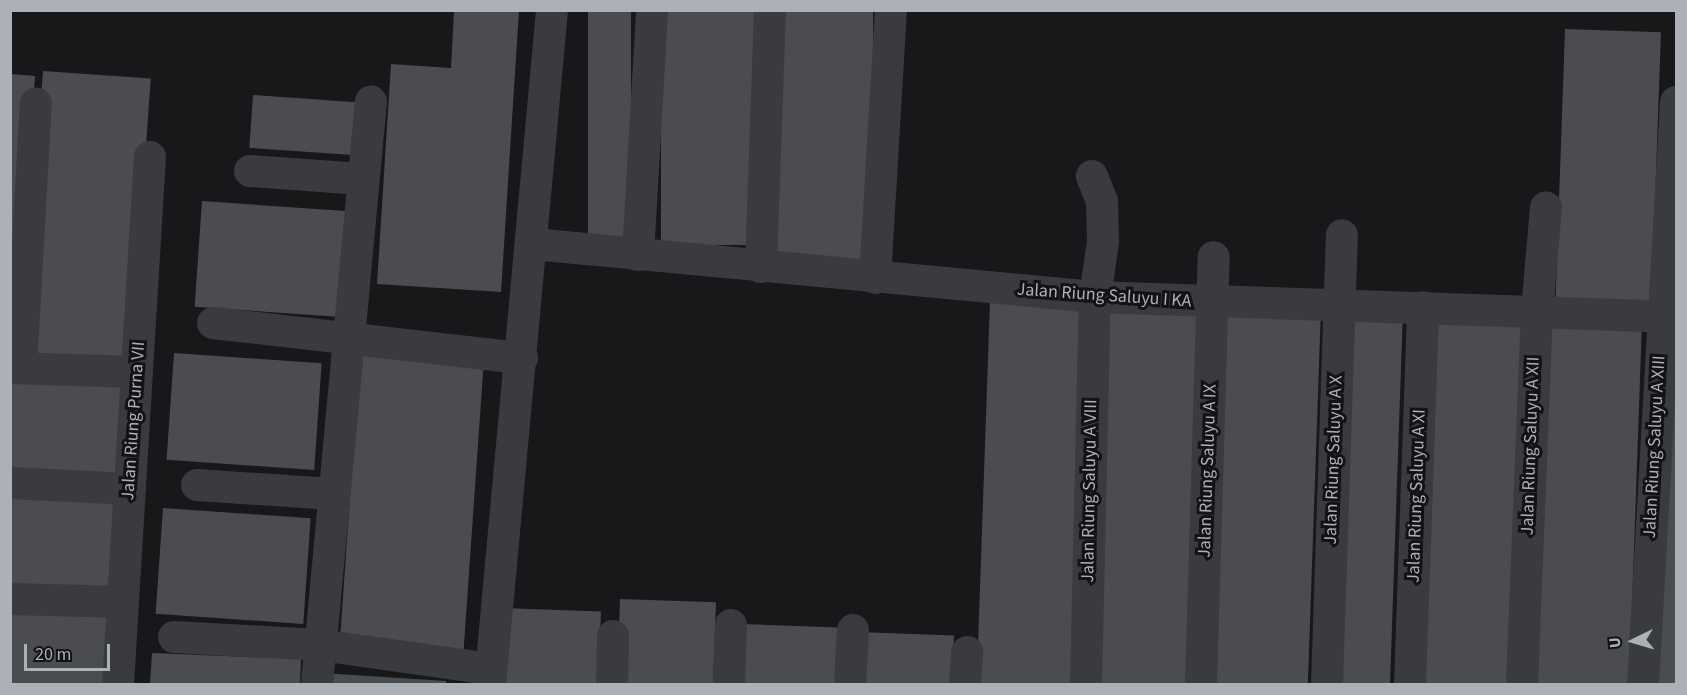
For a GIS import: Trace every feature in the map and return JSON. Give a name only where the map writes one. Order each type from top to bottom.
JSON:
[{"type":"street","points":[[174,637],[320,645],[490,677],[522,358],[552,10]]},
{"type":"street","points":[[638,255],[652,10]]},
{"type":"street","points":[[762,267],[770,10]]},
{"type":"street","points":[[875,278],[891,10]]},
{"type":"street","points":[[317,684],[371,101]]},
{"type":"street","name":"Jalan Riung Saluyu A XIII","points":[[1643,684],[1669,317],[1677,102]]},
{"type":"street","points":[[36,103],[16,368],[137,372]]},
{"type":"street","name":"Jalan Riung Purna VII","points":[[118,684],[150,157]]},
{"type":"street","points":[[250,171],[362,179]]},
{"type":"street","name":"Jalan Riung Saluyu A VIII","points":[[1086,684],[1095,297],[1102,242],[1102,201],[1092,176]]},
{"type":"street","name":"Jalan Riung Saluyu A XII","points":[[1522,684],[1537,312],[1546,207]]},
{"type":"street","name":"Jalan Riung Saluyu A X","points":[[1327,684],[1342,235]]},
{"type":"street","name":"Jalan Riung Saluyu I KA","points":[[532,244],[1095,297],[1213,303],[1340,303],[1669,317]]},
{"type":"street","name":"Jalan Riung Saluyu A IX","points":[[1201,684],[1214,257]]},
{"type":"street","name":"Jalan Riung Saluyu A XI","points":[[1410,684],[1423,307]]},
{"type":"street","points":[[213,323],[522,358]]},
{"type":"street","points":[[10,483],[130,489]]},
{"type":"street","points":[[197,485],[334,494]]},
{"type":"street","points":[[10,599],[123,602]]},
{"type":"street","points":[[729,684],[731,625]]},
{"type":"street","points":[[850,684],[853,630]]},
{"type":"street","points":[[612,684],[614,636]]},
{"type":"street","points":[[966,684],[967,652]]},
{"type":"building","points":[[454,10],[519,10],[501,292],[377,284],[391,64],[451,68]]},
{"type":"building","points":[[588,10],[631,10],[631,240],[588,240]]},
{"type":"building","points":[[661,10],[758,10],[758,245],[661,245]]},
{"type":"building","points":[[777,10],[873,10],[873,261],[777,261]]},
{"type":"building","points":[[1565,29],[1661,32],[1651,306],[1555,303]]},
{"type":"building","points":[[43,71],[151,79],[131,366],[23,358]]},
{"type":"building","points":[[10,74],[35,76],[17,363],[10,363]]},
{"type":"building","points":[[253,95],[367,103],[363,156],[249,148]]},
{"type":"building","points":[[202,201],[349,211],[341,317],[195,307]]},
{"type":"building","points":[[990,301],[1086,304],[1073,684],[977,684]]},
{"type":"building","points":[[1224,306],[1321,309],[1308,684],[1211,684]]},
{"type":"building","points":[[1107,310],[1203,313],[1190,684],[1094,684]]},
{"type":"building","points":[[1351,310],[1403,312],[1390,684],[1338,684]]},
{"type":"building","points":[[1427,314],[1523,317],[1510,684],[1414,684]]},
{"type":"building","points":[[1545,319],[1642,322],[1629,684],[1532,684]]},
{"type":"building","points":[[1676,320],[1676,684],[1653,684]]},
{"type":"building","points":[[174,353],[322,363],[314,470],[167,460]]},
{"type":"building","points":[[360,354],[484,363],[464,651],[340,642]]},
{"type":"building","points":[[10,378],[123,384],[117,487],[10,481]]},
{"type":"building","points":[[10,489],[121,495],[116,597],[10,591]]},
{"type":"building","points":[[163,508],[311,518],[303,624],[156,614]]},
{"type":"building","points":[[620,599],[716,602],[713,684],[617,684]]},
{"type":"building","points":[[10,604],[116,610],[112,684],[10,684]]},
{"type":"building","points":[[504,608],[601,611],[598,684],[501,684]]},
{"type":"building","points":[[741,624],[838,627],[836,684],[739,684]]},
{"type":"building","points":[[857,632],[954,635],[952,684],[855,684]]},
{"type":"building","points":[[152,653],[301,659],[300,684],[150,684]]},
{"type":"building","points":[[322,673],[446,681],[446,684],[322,684]]}]
